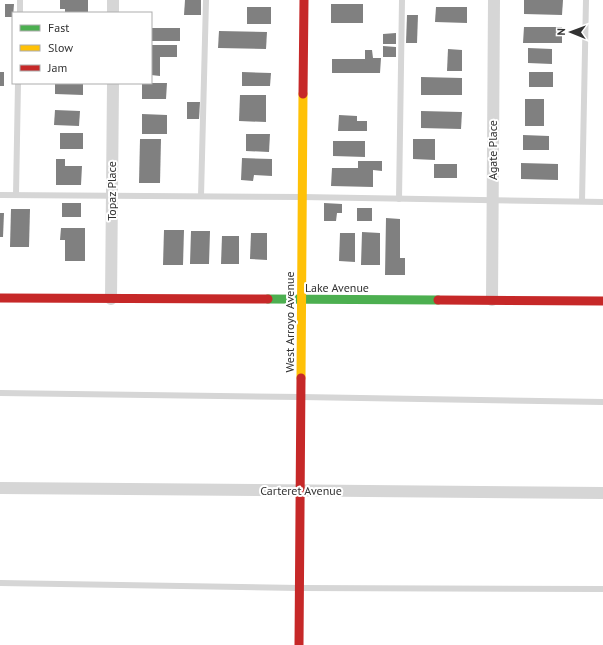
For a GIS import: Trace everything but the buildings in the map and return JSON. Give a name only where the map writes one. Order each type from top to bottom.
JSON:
[{"type":"street","points":[[113,0],[113,12]]},
{"type":"street","name":"West Arroyo Avenue","points":[[299,645],[304,0]]},
{"type":"street","name":"Agate Place","points":[[492,300],[494,0]]},
{"type":"street","name":"Topaz Place","points":[[112,299],[113,84]]},
{"type":"street","name":"Lake Avenue","points":[[0,298],[603,301]]},
{"type":"street","name":"Carteret Avenue","points":[[0,488],[603,492]]},
{"type":"lane","points":[[20,0],[20,12]]},
{"type":"lane","points":[[201,196],[206,0]]},
{"type":"lane","points":[[399,199],[402,0]]},
{"type":"lane","points":[[582,201],[586,0]]},
{"type":"lane","points":[[16,195],[18,84]]},
{"type":"lane","points":[[0,195],[302,197],[603,202]]},
{"type":"lane","points":[[0,394],[301,396],[603,402]]},
{"type":"lane","points":[[0,583],[299,588],[603,589]]},
{"type":"traffic: fast","points":[[268,299],[438,300]]},
{"type":"traffic: slow","points":[[301,378],[303,94]]},
{"type":"traffic: jam","points":[[303,94],[304,0]]},
{"type":"traffic: jam","points":[[0,298],[268,299]]},
{"type":"traffic: jam","points":[[438,300],[603,301]]},
{"type":"traffic: jam","points":[[299,645],[301,378]]}]
